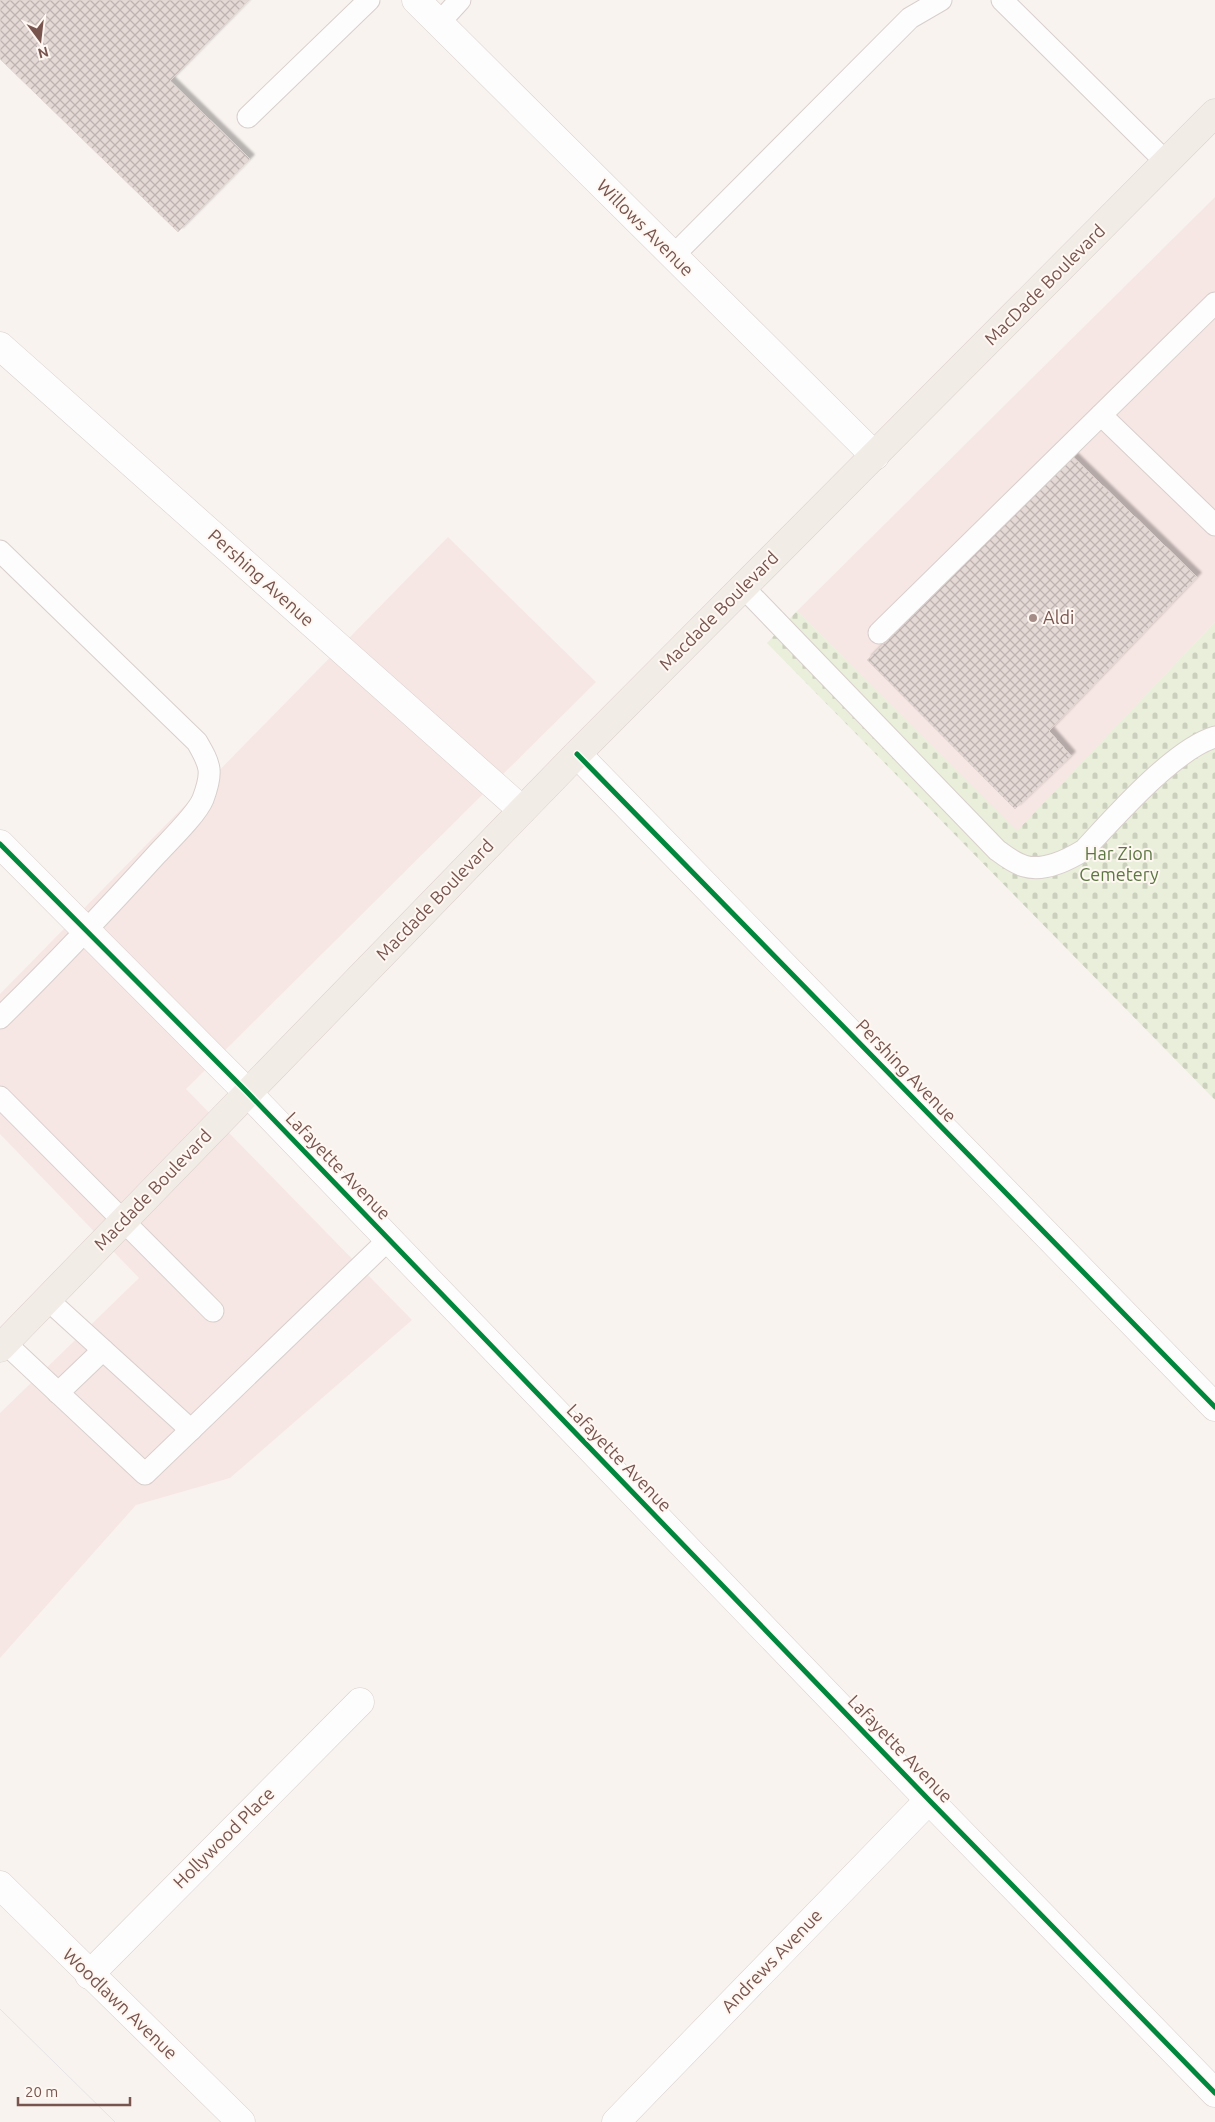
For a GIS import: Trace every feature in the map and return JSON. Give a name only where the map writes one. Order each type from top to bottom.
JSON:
[{"type":"main road","name":"MacDade Boulevard","points":[[875,456],[1215,113]]},
{"type":"main road","name":"Macdade Boulevard","points":[[2,1345],[522,810],[875,456]]},
{"type":"street","name":"Willows Avenue","points":[[416,0],[875,456]]},
{"type":"street","name":"Pershing Avenue","points":[[0,346],[522,810]]},
{"type":"street","name":"Pershing Avenue","points":[[577,754],[1215,1407]]},
{"type":"street","name":"Lafayette Avenue","points":[[0,844],[88,930],[248,1093],[929,1800],[1215,2093]]},
{"type":"street","name":"Hollywood Place","points":[[89,1975],[360,1702]]},
{"type":"street","name":"Andrews Avenue","points":[[616,2122],[929,1800]]},
{"type":"street","name":"Woodlawn Avenue","points":[[0,1885],[89,1975],[242,2122]]},
{"type":"lane","points":[[248,117],[369,0]]},
{"type":"lane","points":[[439,23],[460,0]]},
{"type":"lane","points":[[673,256],[910,18],[941,0]]},
{"type":"lane","points":[[1002,0],[1166,162]]},
{"type":"lane","points":[[880,633],[1215,303]]},
{"type":"lane","points":[[1101,415],[1215,525]]},
{"type":"lane","points":[[0,551],[197,742],[209,763],[208,782],[202,801],[88,930],[0,1018]]},
{"type":"lane","points":[[743,587],[996,850],[1012,861],[1026,867],[1060,863],[1077,854],[1177,758],[1199,743],[1215,737]]},
{"type":"lane","points":[[0,1097],[213,1311]]},
{"type":"lane","points":[[2,1345],[58,1393],[145,1474],[389,1239]]},
{"type":"lane","points":[[47,1299],[191,1430]]},
{"type":"lane","points":[[58,1393],[103,1350]]},
{"type":"shaded area","points":[[1215,197],[1215,622],[1017,832],[797,611]]},
{"type":"shaded area","points":[[448,537],[596,682],[186,1089],[412,1320],[230,1478],[136,1505],[0,1658],[0,1413],[139,1278],[0,1134],[0,994]]},
{"type":"green space","name":"Har Zion Cemetery","points":[[797,611],[1017,831],[1215,622],[1215,1100],[767,643]]},
{"type":"building","points":[[0,0],[249,0],[170,81],[250,159],[178,232],[0,59]]},
{"type":"building","name":"Aldi","points":[[1072,456],[1197,577],[1049,731],[1071,756],[1015,809],[867,660]]},
{"type":"tram line","points":[[0,2009],[115,2122]]},
{"type":"cycle path","points":[[577,754],[1215,1407]]},
{"type":"cycle path","points":[[0,844],[248,1093],[929,1800],[1215,2093]]},
{"type":"place","name":"Aldi","points":[[1033,618]]}]
